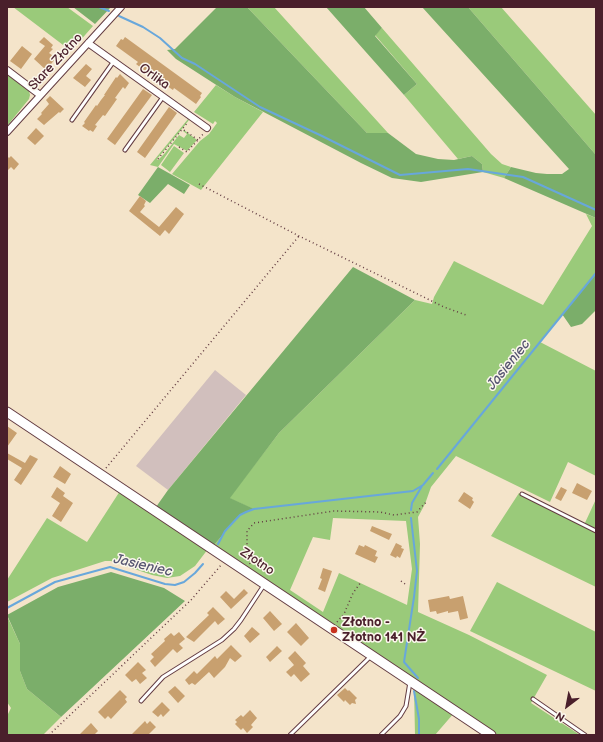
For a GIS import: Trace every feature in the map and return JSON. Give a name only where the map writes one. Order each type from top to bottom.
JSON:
[{"type":"street","name":"Stare Złotno","points":[[7,132],[121,7]]},
{"type":"street","name":"Orlika","points":[[88,43],[207,128]]},
{"type":"street","points":[[7,70],[40,95]]},
{"type":"street","name":"Złotno","points":[[7,412],[491,735]]},
{"type":"lane","points":[[72,120],[114,61]]},
{"type":"lane","points":[[125,150],[163,97]]},
{"type":"lane","points":[[522,494],[596,531]]},
{"type":"lane","points":[[141,701],[163,677],[222,640],[234,629],[265,583]]},
{"type":"lane","points":[[290,735],[372,655]]},
{"type":"lane","points":[[381,735],[400,716],[406,706],[410,681]]},
{"type":"lane","points":[[533,700],[585,735]]},
{"type":"path","points":[[158,159],[192,118]]},
{"type":"path","points":[[179,147],[187,152],[207,128]]},
{"type":"path","points":[[183,129],[198,140]]},
{"type":"path","points":[[199,184],[299,236],[444,307],[466,315]]},
{"type":"path","points":[[101,474],[299,236]]},
{"type":"path","points":[[250,574],[247,531],[254,523],[334,511],[380,512],[394,515],[418,512],[427,501]]},
{"type":"path","points":[[49,735],[191,600],[226,558]]},
{"type":"path","points":[[401,581],[405,584]]},
{"type":"path","points":[[332,628],[344,614],[353,593],[361,582]]},
{"type":"shaded area","points":[[215,370],[246,395],[168,490],[136,466]]},
{"type":"green space","points":[[13,7],[67,7],[93,26],[71,51]]},
{"type":"green space","points":[[73,7],[111,7],[95,24]]},
{"type":"green space","points":[[217,7],[247,7],[367,133],[388,133],[416,154],[438,159],[454,160],[472,156],[482,164],[483,172],[421,182],[392,178],[235,97],[176,59],[167,50],[175,49]]},
{"type":"green space","points":[[247,7],[274,7],[388,133],[367,133]]},
{"type":"green space","points":[[326,7],[364,7],[382,28],[375,36],[417,84],[404,95]]},
{"type":"green space","points":[[422,7],[468,7],[596,155],[596,218],[504,178],[511,167],[547,174],[562,174],[569,169]]},
{"type":"green space","points":[[468,7],[501,7],[596,115],[596,155]]},
{"type":"green space","points":[[382,28],[491,154],[502,164],[511,167],[504,178],[483,172],[482,164],[472,156],[458,159],[404,95],[417,84],[375,35]]},
{"type":"green space","points":[[7,74],[29,91],[30,95],[29,99],[7,126]]},
{"type":"green space","points":[[216,85],[263,112],[201,190],[172,174],[200,141],[209,134],[217,123],[215,121],[213,124],[194,112]]},
{"type":"green space","points":[[188,119],[189,120],[157,159],[158,160],[165,153],[179,135],[184,138],[187,134],[183,131],[184,130],[197,140],[187,151],[174,144],[158,167],[150,165]]},
{"type":"green space","points":[[174,146],[184,153],[170,172],[161,165]]},
{"type":"green space","points":[[158,167],[190,185],[184,194],[168,184],[150,203],[138,195]]},
{"type":"green space","points":[[586,214],[596,218],[596,273],[540,342],[596,371],[596,476],[568,462],[550,502],[456,456],[431,487],[425,504],[418,517],[420,544],[418,612],[469,635],[547,675],[531,703],[580,735],[497,735],[214,545],[240,515],[253,509],[229,498],[279,433],[415,300],[432,304],[434,297],[454,261],[543,305],[592,226]],"holes":[[[333,518],[406,521],[412,569],[407,605],[339,573],[323,612],[290,590],[313,537],[330,540]]]},
{"type":"green space","points":[[353,267],[415,300],[279,433],[230,498],[254,509],[240,515],[214,545],[156,507],[168,490]]},
{"type":"green space","points":[[596,273],[596,310],[582,324],[571,327],[562,314]]},
{"type":"green space","points":[[120,491],[208,549],[195,566],[180,576],[167,578],[152,575],[111,561],[105,561],[52,578],[7,602],[7,580],[47,518],[87,542]]},
{"type":"green space","points":[[519,493],[584,525],[596,499],[596,587],[491,536]]},
{"type":"green space","points":[[111,572],[164,588],[185,601],[61,717],[27,689],[20,671],[20,644],[7,615],[58,587]]},
{"type":"green space","points":[[497,582],[596,632],[596,691],[470,631]]},
{"type":"green space","points":[[7,616],[20,644],[20,671],[27,689],[61,717],[43,735],[7,735],[7,716],[11,708],[7,702]]},
{"type":"green space","points":[[414,687],[454,713],[435,735],[415,735]]},
{"type":"building","points":[[44,37],[53,45],[51,48],[53,49],[49,53],[56,58],[46,70],[34,59],[45,46],[39,42]]},
{"type":"building","points":[[125,37],[202,93],[196,104],[174,88],[173,90],[164,84],[166,81],[147,68],[145,71],[136,64],[138,62],[116,46],[121,39],[123,40]]},
{"type":"building","points":[[22,46],[32,54],[21,69],[10,61]]},
{"type":"building","points":[[86,64],[92,69],[86,76],[91,80],[85,87],[73,78]]},
{"type":"building","points":[[120,74],[129,83],[125,89],[123,87],[115,98],[117,99],[105,116],[103,115],[95,125],[97,126],[93,132],[90,130],[89,131],[82,126],[85,123],[84,122],[105,95],[116,77],[117,78]]},
{"type":"building","points":[[143,89],[152,95],[115,145],[107,139]]},
{"type":"building","points":[[50,96],[64,109],[44,125],[37,119],[49,104],[46,100]]},
{"type":"building","points":[[169,107],[177,113],[145,158],[137,152]]},
{"type":"building","points":[[36,128],[44,136],[35,145],[27,138]]},
{"type":"building","points":[[7,156],[9,158],[11,156],[19,164],[14,170],[11,167],[7,171]]},
{"type":"building","points":[[140,196],[146,201],[145,206],[140,212],[159,227],[176,207],[184,214],[169,234],[165,230],[160,236],[129,211]]},
{"type":"building","points":[[7,426],[17,433],[7,447]]},
{"type":"building","points":[[7,453],[25,463],[30,455],[38,459],[21,485],[14,480],[22,468],[7,459]]},
{"type":"building","points":[[60,466],[71,474],[65,484],[53,477]]},
{"type":"building","points":[[577,483],[592,491],[587,500],[572,493]]},
{"type":"building","points":[[57,487],[65,493],[63,496],[73,503],[61,522],[52,516],[60,503],[51,497]]},
{"type":"building","points":[[561,487],[567,490],[561,501],[555,498]]},
{"type":"building","points":[[464,492],[473,498],[472,500],[474,502],[470,509],[458,501]]},
{"type":"building","points":[[372,526],[392,534],[389,540],[370,531]]},
{"type":"building","points":[[396,543],[404,549],[400,558],[390,555]]},
{"type":"building","points":[[359,545],[364,547],[365,545],[377,551],[375,556],[378,557],[375,563],[355,554]]},
{"type":"building","points":[[323,568],[332,571],[325,592],[318,589],[322,579],[320,578]]},
{"type":"building","points":[[244,589],[248,593],[231,609],[220,597],[226,591],[234,599]]},
{"type":"building","points":[[449,596],[450,599],[463,596],[468,618],[460,620],[458,611],[448,613],[448,611],[437,614],[436,611],[430,612],[428,600]]},
{"type":"building","points":[[213,607],[225,619],[218,625],[215,621],[194,642],[186,637],[209,615],[207,613]]},
{"type":"building","points":[[270,611],[282,624],[274,631],[263,618]]},
{"type":"building","points":[[296,623],[309,638],[301,646],[287,632]]},
{"type":"building","points":[[252,627],[260,634],[250,643],[244,636]]},
{"type":"building","points":[[179,632],[185,639],[179,644],[183,648],[177,653],[173,649],[155,667],[150,661],[154,657],[151,654],[171,633],[174,636]]},
{"type":"building","points":[[231,645],[242,656],[235,662],[230,658],[225,667],[214,678],[209,672],[195,685],[192,683],[189,685],[185,680],[194,671],[197,674],[215,656],[217,659]]},
{"type":"building","points":[[277,646],[282,651],[270,662],[266,657]]},
{"type":"building","points":[[295,651],[306,663],[303,666],[310,674],[301,682],[294,674],[291,677],[286,672],[294,665],[288,658]]},
{"type":"building","points":[[138,662],[146,670],[142,673],[147,678],[140,684],[136,679],[132,682],[125,675]]},
{"type":"building","points":[[175,686],[185,696],[178,703],[168,692]]},
{"type":"building","points":[[345,688],[357,698],[355,700],[356,704],[352,703],[350,705],[345,700],[344,702],[337,695]]},
{"type":"building","points":[[120,690],[127,697],[125,699],[127,702],[111,719],[108,716],[105,719],[98,712]]},
{"type":"building","points":[[162,702],[170,710],[163,717],[161,714],[158,717],[152,712]]},
{"type":"building","points":[[250,710],[257,718],[251,725],[253,727],[247,733],[243,728],[241,730],[235,724],[237,722],[235,720],[241,715],[243,717]]},
{"type":"building","points":[[145,721],[147,724],[150,721],[156,727],[148,735],[131,735]]},
{"type":"building","points":[[91,723],[98,731],[94,735],[79,735]]},
{"type":"waterway","points":[[99,7],[109,11]]},
{"type":"waterway","points":[[119,16],[143,27],[160,38],[182,58],[195,64],[260,107],[400,175],[468,169],[523,177],[596,210]]},
{"type":"waterway","name":"Jasieniec","points":[[437,469],[596,273]]},
{"type":"waterway","name":"Jasieniec","points":[[218,544],[225,531],[240,515],[254,509],[413,491],[423,485],[433,473]]},
{"type":"waterway","points":[[411,510],[412,503],[422,486]]},
{"type":"waterway","points":[[411,518],[417,571],[404,662],[418,678]]},
{"type":"waterway","name":"Jasieniec","points":[[7,608],[55,582],[110,567],[165,584],[175,585],[184,582],[203,564]]},
{"type":"waterway","points":[[414,691],[419,719],[419,735]]},
{"type":"place","name":"Złotno - Złotno 141 NŻ","points":[[334,630]]}]
